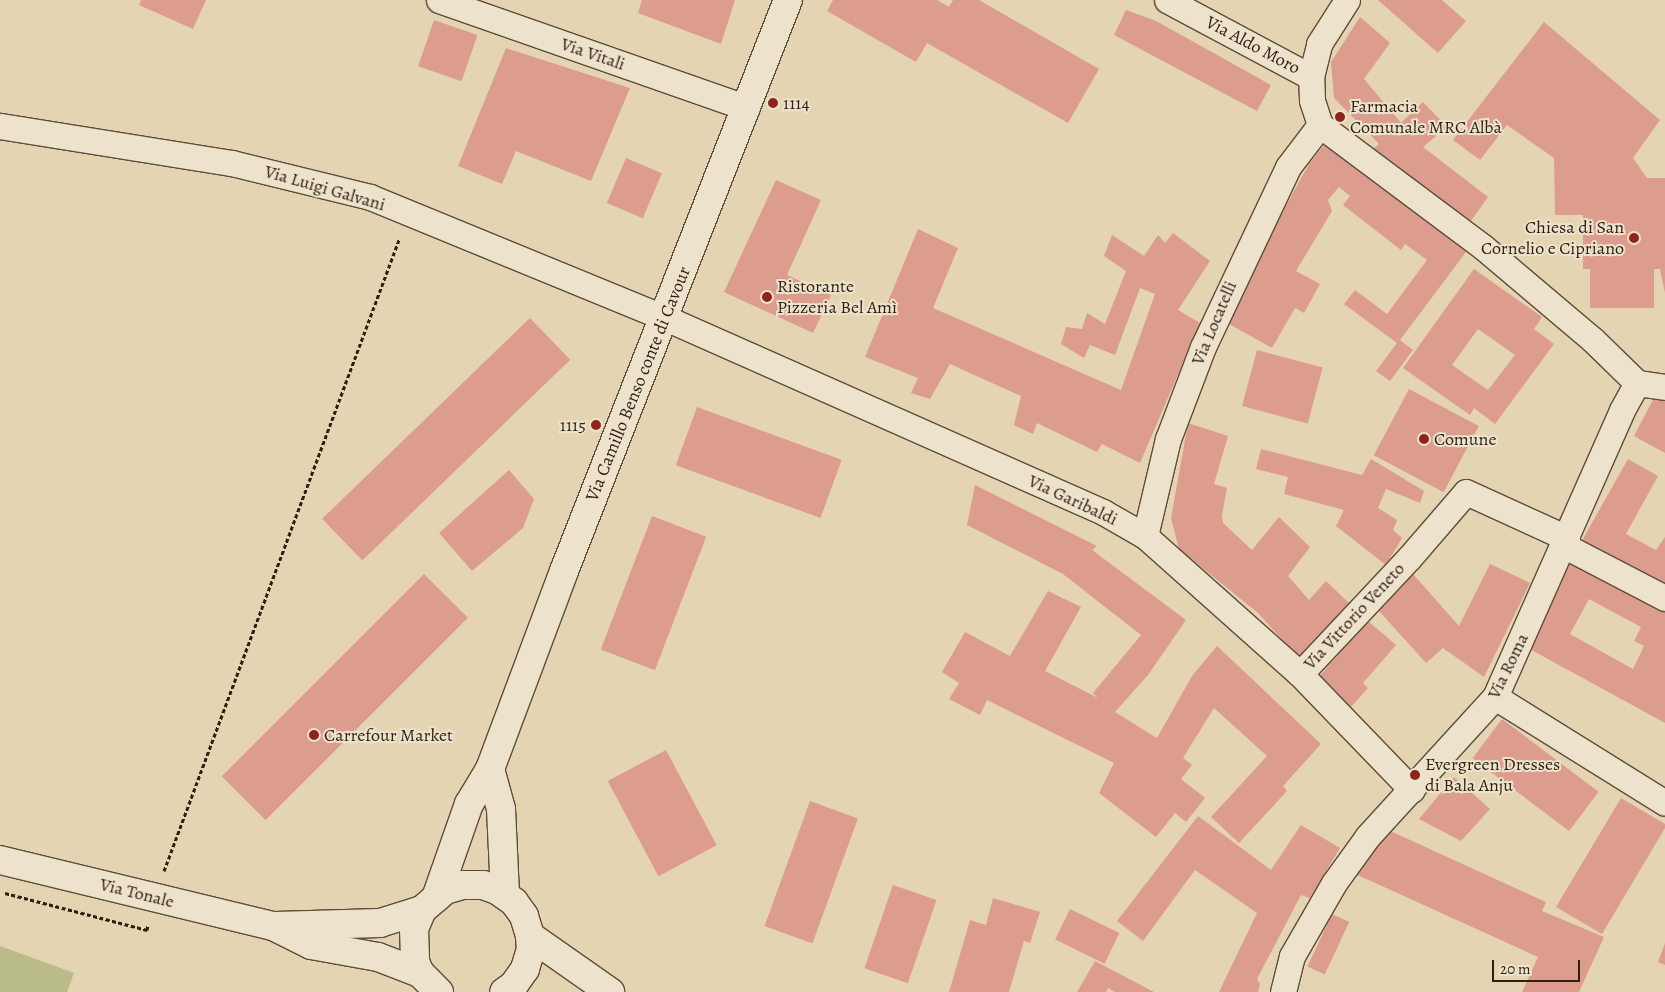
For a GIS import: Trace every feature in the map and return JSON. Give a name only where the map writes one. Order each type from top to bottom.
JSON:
[{"type":"street","name":"Via Vitali","points":[[439,0],[747,108]]},
{"type":"street","name":"Via Camillo Benso conte di Cavour","points":[[429,904],[469,804],[490,769],[663,317],[788,0]]},
{"type":"street","name":"Via Aldo Moro","points":[[1167,0],[1312,77]]},
{"type":"street","points":[[1347,0],[1319,44],[1312,77],[1312,100],[1320,125],[1483,247],[1593,340],[1637,383],[1665,386]]},
{"type":"street","name":"Via Locatelli","points":[[1145,536],[1168,439],[1203,347],[1288,167],[1320,125]]},
{"type":"street","name":"Via Luigi Galvani","points":[[0,126],[232,163],[370,197],[663,317]]},
{"type":"street","name":"Via Garibaldi","points":[[663,317],[1103,512],[1145,536],[1300,674],[1412,790]]},
{"type":"street","name":"Via Roma","points":[[1283,992],[1292,956],[1334,883],[1368,836],[1495,697],[1637,383]]},
{"type":"street","name":"Via Vittorio Veneto","points":[[1300,674],[1409,558],[1466,492],[1565,541]]},
{"type":"street","points":[[1565,541],[1665,598]]},
{"type":"street","points":[[1495,697],[1665,803]]},
{"type":"street","points":[[490,769],[501,809],[505,895]]},
{"type":"street","name":"Via Tonale","points":[[0,860],[273,926],[311,945],[378,958],[426,984]]},
{"type":"street","name":"Via Tonale","points":[[273,926],[380,923],[429,904],[445,890],[462,885],[483,885],[505,895],[524,916],[530,936],[525,969],[514,985],[504,992]]},
{"type":"street","name":"Via Tonale","points":[[426,984],[412,942],[429,904]]},
{"type":"street","points":[[530,936],[610,992]]},
{"type":"path","points":[[154,898],[409,213]]},
{"type":"green space","points":[[0,946],[74,973],[67,992],[0,992]]},
{"type":"building","points":[[141,0],[206,0],[193,29],[139,5]]},
{"type":"building","points":[[642,0],[735,0],[721,44],[638,13]]},
{"type":"building","points":[[833,0],[937,0],[949,7],[953,0],[979,0],[1099,69],[1068,123],[927,43],[916,62],[827,11]]},
{"type":"building","points":[[1378,0],[1442,0],[1466,21],[1438,53]]},
{"type":"building","points":[[1126,10],[1156,21],[1271,85],[1257,111],[1114,35]]},
{"type":"building","points":[[1360,17],[1390,43],[1364,79],[1401,123],[1423,102],[1447,127],[1423,147],[1488,197],[1468,225],[1399,176],[1373,149],[1379,144],[1334,98],[1331,62]]},
{"type":"building","points":[[434,20],[477,35],[462,81],[418,66]]},
{"type":"building","points":[[1544,22],[1660,120],[1633,158],[1647,178],[1665,178],[1665,293],[1660,269],[1654,269],[1654,308],[1590,308],[1590,269],[1583,269],[1583,215],[1555,215],[1554,158],[1507,125],[1480,160],[1453,140]]},
{"type":"building","points":[[506,48],[630,88],[591,181],[516,151],[502,184],[458,166]]},
{"type":"building","points":[[1328,140],[1469,248],[1400,340],[1413,350],[1390,381],[1376,371],[1397,343],[1344,304],[1355,290],[1387,314],[1427,260],[1405,244],[1401,250],[1343,205],[1350,196],[1339,187],[1328,200],[1332,211],[1296,271],[1320,284],[1304,313],[1295,308],[1272,348],[1222,320],[1309,164]]},
{"type":"building","points":[[626,158],[662,173],[643,218],[607,203]]},
{"type":"building","points":[[776,180],[821,200],[787,275],[831,295],[813,333],[724,292]]},
{"type":"building","points":[[918,229],[958,248],[933,308],[1121,390],[1155,294],[1140,288],[1115,355],[1090,345],[1084,358],[1061,344],[1066,327],[1082,329],[1087,313],[1105,324],[1126,271],[1104,256],[1112,235],[1144,256],[1158,235],[1165,243],[1173,233],[1210,261],[1178,310],[1200,323],[1140,463],[1102,444],[1097,452],[1037,423],[1033,434],[1014,425],[1021,396],[950,364],[930,399],[911,393],[918,378],[865,357]]},
{"type":"building","points":[[1474,269],[1542,317],[1534,329],[1554,344],[1495,424],[1474,408],[1470,415],[1403,368]],"holes":[[[1478,329],[1515,355],[1488,390],[1452,365]]]},
{"type":"building","points":[[530,318],[570,360],[362,560],[322,519]]},
{"type":"building","points":[[1257,350],[1323,368],[1308,424],[1242,406]]},
{"type":"building","name":"Comune","points":[[1409,389],[1479,426],[1444,492],[1374,455]]},
{"type":"building","points":[[1654,398],[1665,399],[1665,453],[1634,436]]},
{"type":"building","points":[[697,407],[842,460],[821,518],[676,465]]},
{"type":"building","points":[[1188,423],[1228,436],[1214,484],[1227,488],[1222,515],[1223,523],[1252,550],[1279,517],[1310,547],[1288,576],[1309,600],[1326,581],[1351,605],[1303,663],[1258,613],[1179,549],[1171,518]]},
{"type":"building","points":[[1261,449],[1362,475],[1371,459],[1424,491],[1420,503],[1386,489],[1378,508],[1397,520],[1393,530],[1402,538],[1386,565],[1336,526],[1344,510],[1284,494],[1288,477],[1256,469]]},
{"type":"building","points":[[1628,459],[1658,476],[1626,534],[1656,550],[1665,537],[1665,587],[1580,544]]},
{"type":"building","points":[[509,470],[534,499],[523,528],[472,571],[439,533]]},
{"type":"building","points":[[975,485],[1097,546],[1092,550],[1186,620],[1148,675],[1115,712],[1157,738],[1192,676],[1217,646],[1321,744],[1283,786],[1287,791],[1239,843],[1211,817],[1267,756],[1214,708],[1183,758],[1192,765],[1181,779],[1205,798],[1186,822],[1175,813],[1156,837],[1099,793],[1114,763],[987,700],[980,715],[949,699],[959,683],[942,672],[965,632],[1010,656],[1048,591],[1081,607],[1045,671],[1098,698],[1093,693],[1141,635],[1063,574],[967,525]]},
{"type":"building","points":[[652,516],[706,537],[655,670],[601,650]]},
{"type":"building","points":[[1572,554],[1665,603],[1665,723],[1526,647],[1561,584],[1557,582]],"holes":[[[1589,599],[1641,627],[1634,641],[1644,646],[1633,669],[1570,634]]]},
{"type":"building","points":[[1490,564],[1530,583],[1484,677],[1443,648],[1426,663],[1378,610],[1412,573],[1459,626]]},
{"type":"building","points":[[424,574],[468,618],[266,820],[222,776]]},
{"type":"building","points":[[1368,621],[1396,645],[1363,683],[1368,688],[1351,707],[1318,678]]},
{"type":"building","points":[[1502,719],[1599,792],[1569,831],[1473,758]]},
{"type":"building","points":[[666,750],[717,845],[658,876],[608,781]]},
{"type":"building","points":[[1454,777],[1490,809],[1461,841],[1419,819]]},
{"type":"building","points":[[1621,798],[1665,824],[1665,828],[1602,934],[1556,907]]},
{"type":"building","points":[[810,801],[858,818],[812,943],[765,926]]},
{"type":"building","points":[[1198,816],[1271,870],[1301,825],[1340,848],[1310,898],[1301,895],[1257,979],[1260,984],[1258,992],[1219,992],[1257,913],[1195,870],[1143,941],[1117,921]]},
{"type":"building","points":[[1386,829],[1546,902],[1542,911],[1604,937],[1579,992],[1522,992],[1538,957],[1351,872]]},
{"type":"building","points":[[893,885],[936,900],[908,983],[864,968]]},
{"type":"building","points":[[993,898],[1040,912],[1030,943],[1024,941],[1009,992],[949,992],[970,920],[986,925]]},
{"type":"building","points":[[1070,909],[1119,933],[1105,964],[1055,940]]},
{"type":"building","points":[[1332,914],[1349,922],[1325,975],[1307,967]]},
{"type":"building","points":[[1665,943],[1665,965],[1658,962]]},
{"type":"building","points":[[1095,961],[1154,992],[1115,992],[1108,988],[1106,992],[1077,992]]},
{"type":"place","name":"1114","points":[[773,103]]},
{"type":"place","name":"Farmacia Comunale MRC Albà","points":[[1340,117]]},
{"type":"place","name":"Chiesa di San Cornelio e Cipriano","points":[[1634,238]]},
{"type":"place","name":"Ristorante Pizzeria Bel Amì","points":[[767,297]]},
{"type":"place","name":"1115","points":[[596,425]]},
{"type":"place","name":"Comune","points":[[1424,439]]},
{"type":"place","name":"Carrefour Market","points":[[314,735]]},
{"type":"place","name":"Evergreen Dresses di Bala Anju","points":[[1415,775]]}]
